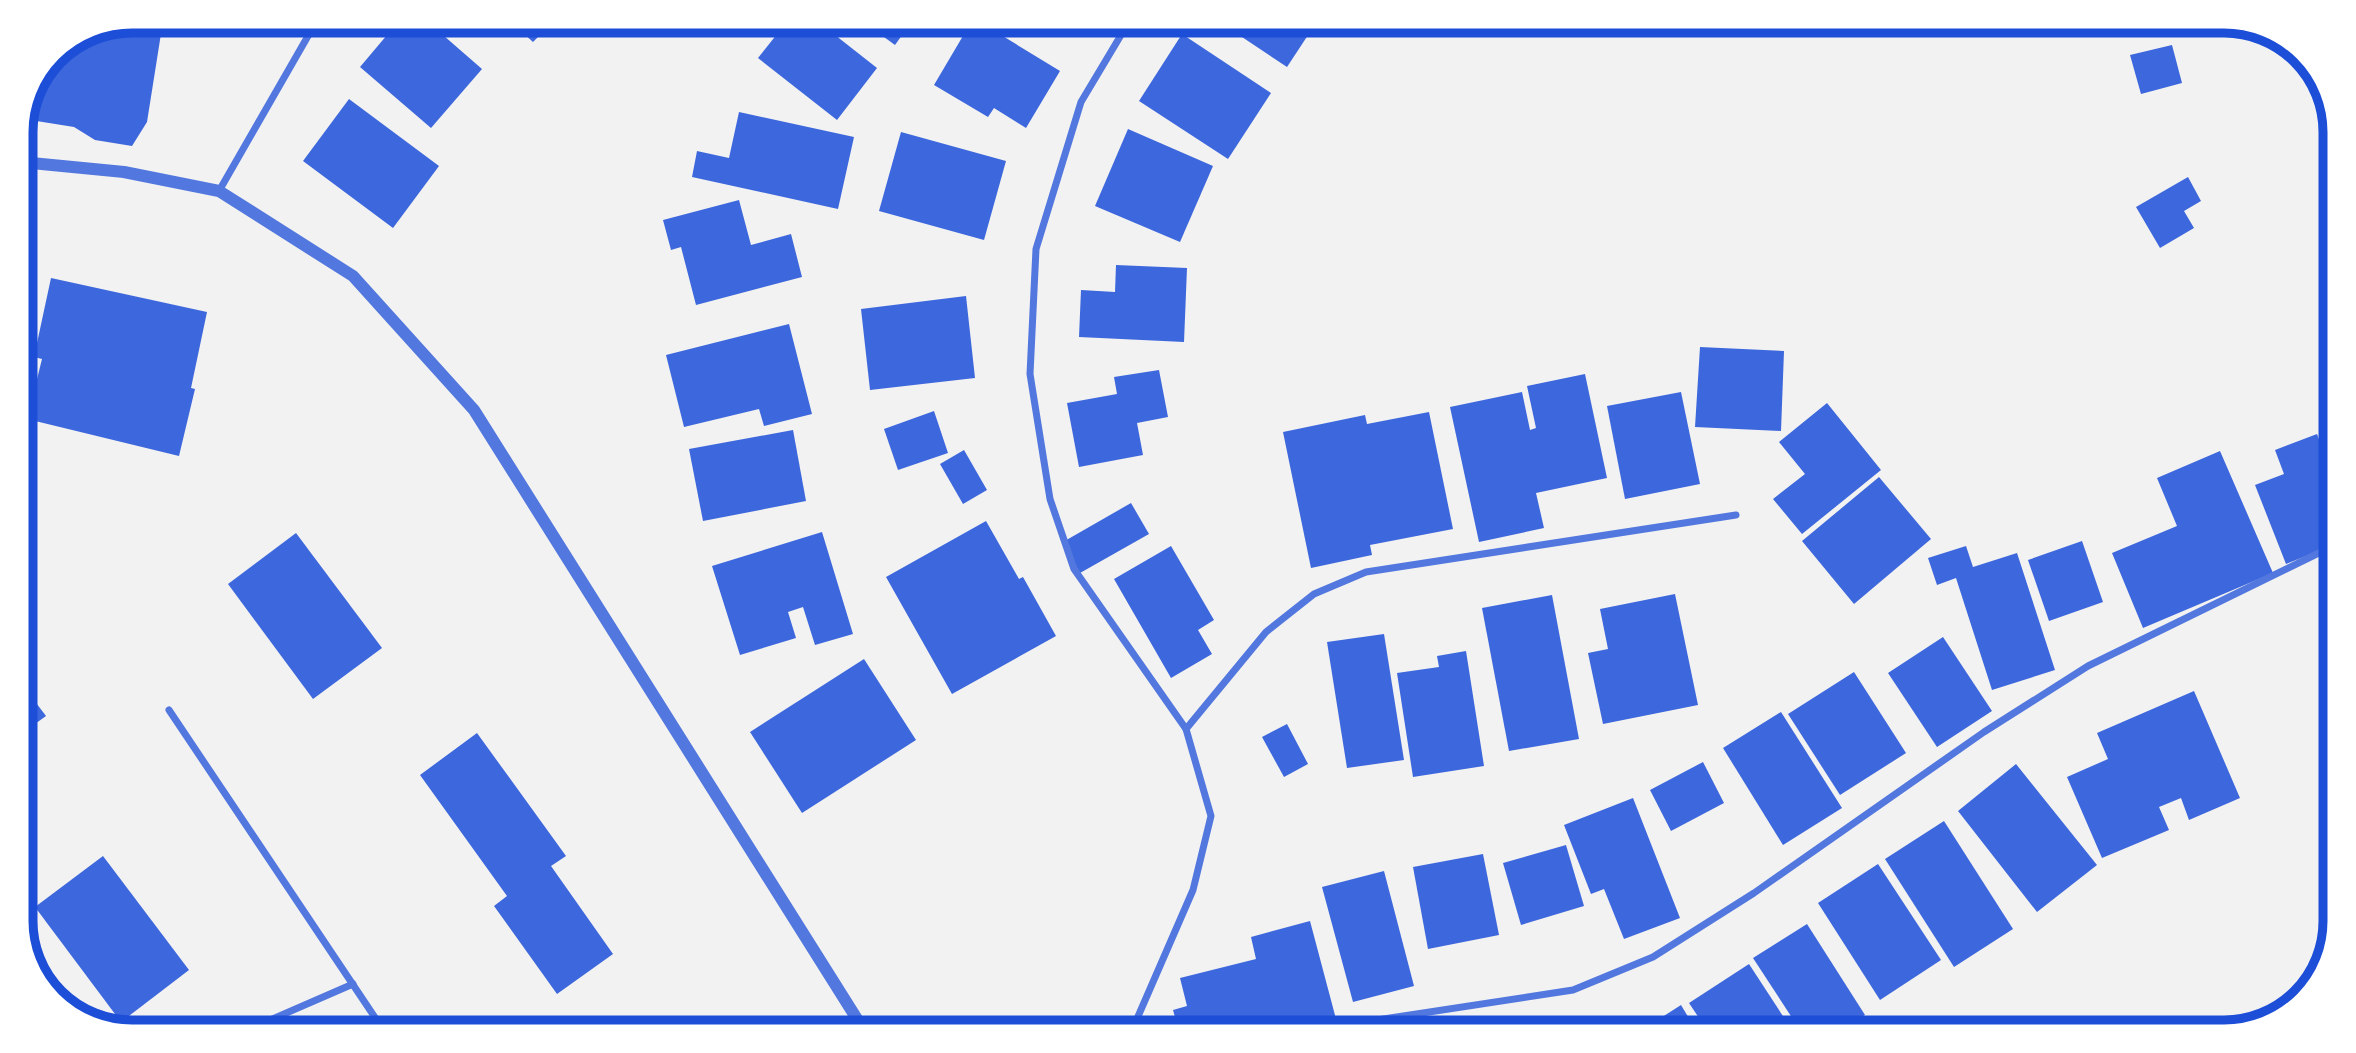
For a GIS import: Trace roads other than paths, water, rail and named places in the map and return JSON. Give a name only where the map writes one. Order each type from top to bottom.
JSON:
[{"type":"street","points":[[219,191],[311,33]]},
{"type":"street","points":[[1122,33],[1081,102],[1036,249],[1030,374],[1050,499],[1074,569],[1186,729],[1211,816],[1193,890],[1136,1020]]},
{"type":"street","points":[[33,163],[124,172],[219,191],[353,275],[474,410],[858,1020]]},
{"type":"street","points":[[1186,729],[1266,632],[1314,594],[1366,572],[1736,515]]},
{"type":"street","points":[[1377,1020],[1573,990],[1653,957],[1754,892],[1984,732],[2088,666],[2323,550]]},
{"type":"street","points":[[169,710],[377,1020]]},
{"type":"street","points":[[270,1020],[353,984]]}]
